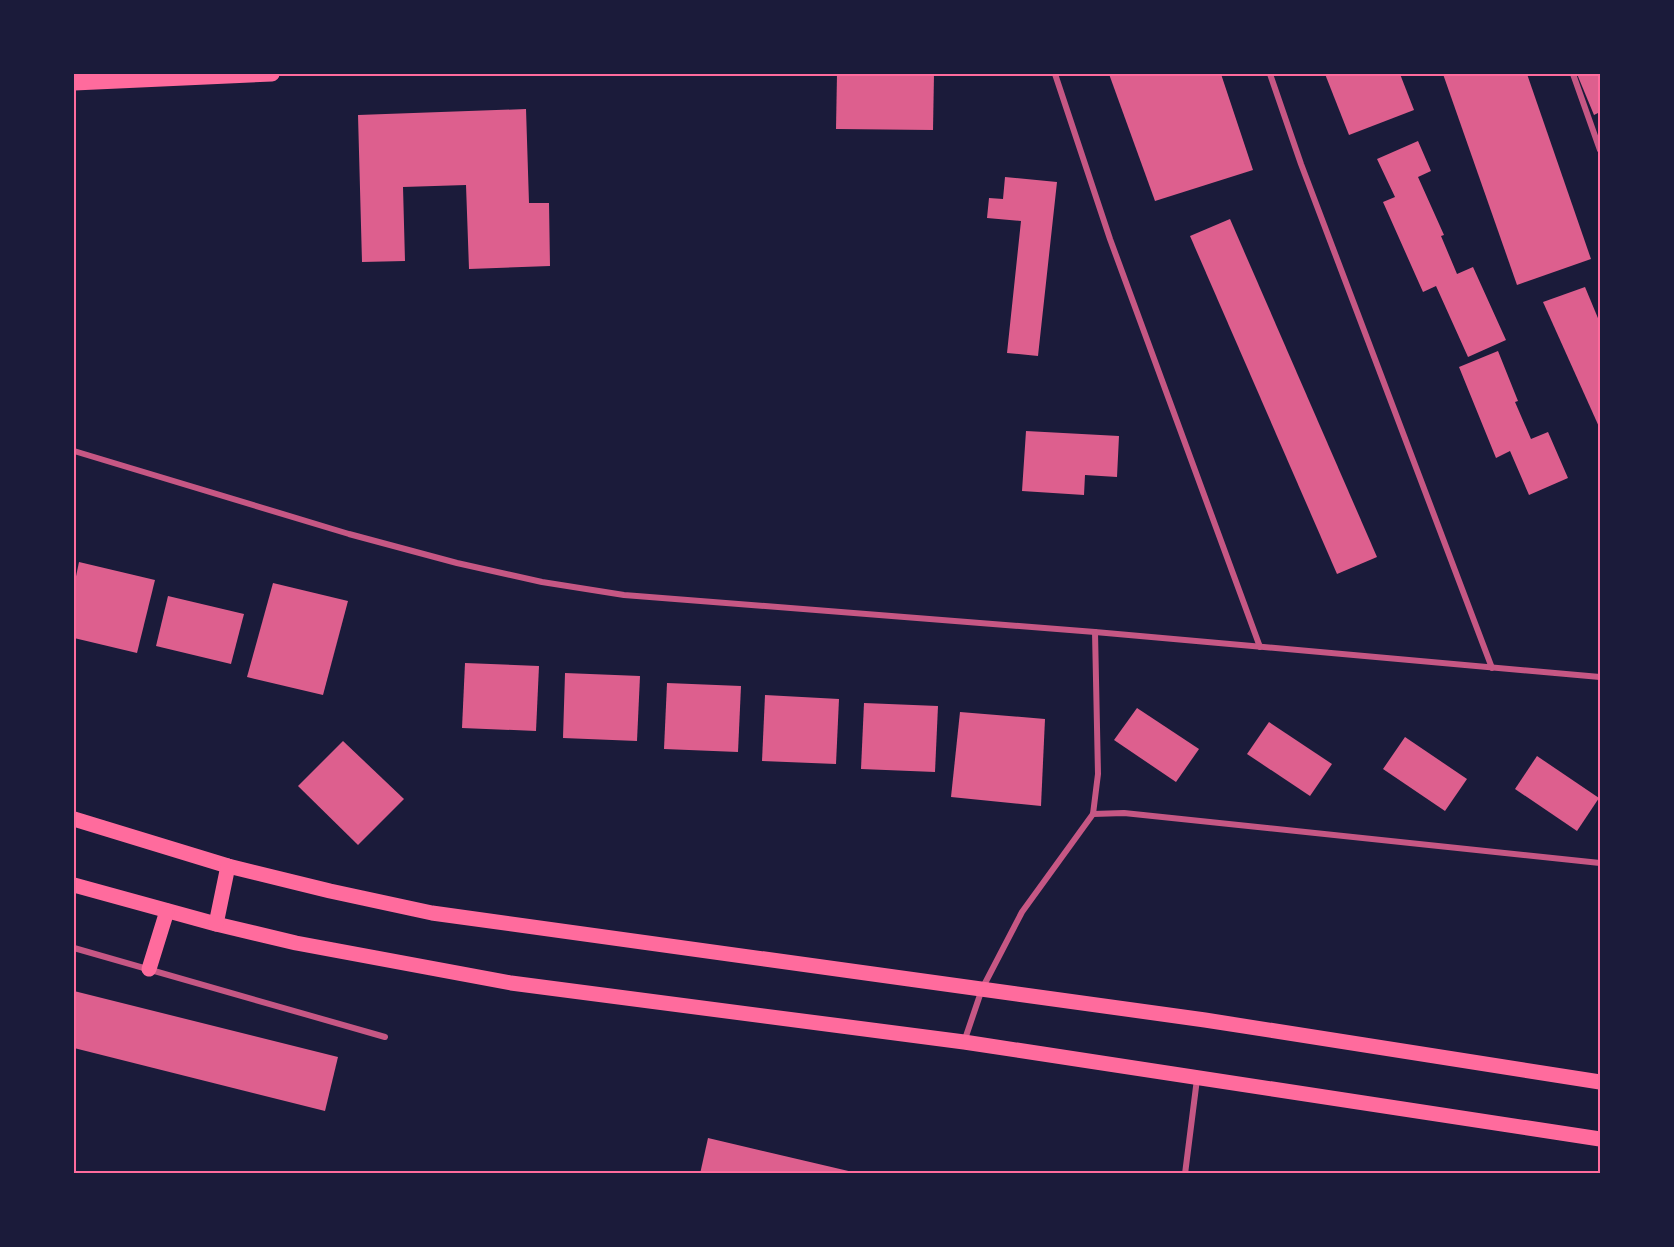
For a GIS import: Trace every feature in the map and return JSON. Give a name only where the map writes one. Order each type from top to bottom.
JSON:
[{"type":"main road","points":[[74,83],[272,74]]},
{"type":"main road","points":[[74,819],[228,866],[432,913],[1205,1020],[1600,1082]]},
{"type":"main road","points":[[216,924],[228,866]]},
{"type":"main road","points":[[74,885],[216,924],[296,943],[511,983],[964,1042],[1600,1138]]},
{"type":"main road","points":[[149,969],[167,911]]},
{"type":"street","points":[[1055,74],[1110,239],[1260,647]]},
{"type":"street","points":[[1270,74],[1309,186],[1492,668]]},
{"type":"street","points":[[1574,74],[1600,150]]},
{"type":"street","points":[[74,451],[349,534],[457,563],[543,582],[624,595],[1095,632],[1600,677]]},
{"type":"street","points":[[964,1042],[982,989],[1022,912],[1093,814],[1098,774],[1095,632]]},
{"type":"street","points":[[1093,814],[1124,813],[1600,863]]},
{"type":"street","points":[[74,948],[385,1037]]},
{"type":"street","points":[[1185,1173],[1197,1078]]},
{"type":"building","points":[[837,74],[934,74],[933,130],[836,129]]},
{"type":"building","points":[[1109,74],[1221,74],[1253,170],[1155,201]]},
{"type":"building","points":[[1325,74],[1400,74],[1414,110],[1349,135]]},
{"type":"building","points":[[1443,74],[1527,74],[1591,259],[1517,285]]},
{"type":"building","points":[[1577,74],[1600,74],[1600,112],[1594,115]]},
{"type":"building","points":[[526,109],[529,203],[549,203],[550,266],[469,269],[466,185],[403,187],[405,261],[362,262],[358,115]]},
{"type":"building","points":[[1418,141],[1431,171],[1418,177],[1444,235],[1441,236],[1457,274],[1473,267],[1506,340],[1468,357],[1436,286],[1423,292],[1383,202],[1395,197],[1377,159]]},
{"type":"building","points":[[1005,177],[1057,182],[1038,356],[1007,353],[1021,221],[987,218],[989,198],[1003,199]]},
{"type":"building","points":[[1230,219],[1377,557],[1337,574],[1190,236]]},
{"type":"building","points":[[1585,287],[1600,323],[1600,429],[1543,302]]},
{"type":"building","points":[[1498,351],[1518,401],[1515,402],[1531,439],[1548,432],[1568,478],[1529,495],[1510,451],[1496,458],[1459,367]]},
{"type":"building","points":[[1026,431],[1119,436],[1117,477],[1085,475],[1084,495],[1022,491]]},
{"type":"building","points":[[79,562],[155,580],[137,653],[74,638],[74,586]]},
{"type":"building","points":[[273,583],[348,601],[323,695],[247,677]]},
{"type":"building","points":[[168,596],[244,614],[231,664],[156,646]]},
{"type":"building","points":[[465,663],[539,666],[536,731],[462,728]]},
{"type":"building","points":[[565,673],[640,676],[637,741],[563,738]]},
{"type":"building","points":[[667,683],[741,686],[738,752],[664,749]]},
{"type":"building","points":[[765,695],[839,699],[836,764],[762,761]]},
{"type":"building","points":[[864,703],[938,706],[935,772],[861,769]]},
{"type":"building","points":[[1137,708],[1199,749],[1176,782],[1114,740]]},
{"type":"building","points":[[960,712],[1045,719],[1041,806],[951,797]]},
{"type":"building","points":[[1269,722],[1332,764],[1310,796],[1247,754]]},
{"type":"building","points":[[1405,737],[1467,779],[1445,811],[1383,769]]},
{"type":"building","points":[[343,741],[404,799],[358,845],[298,786]]},
{"type":"building","points":[[1537,756],[1599,798],[1577,831],[1515,789]]},
{"type":"building","points":[[74,991],[338,1057],[325,1111],[74,1048]]},
{"type":"building","points":[[708,1138],[857,1173],[857,1174],[700,1174]]}]
